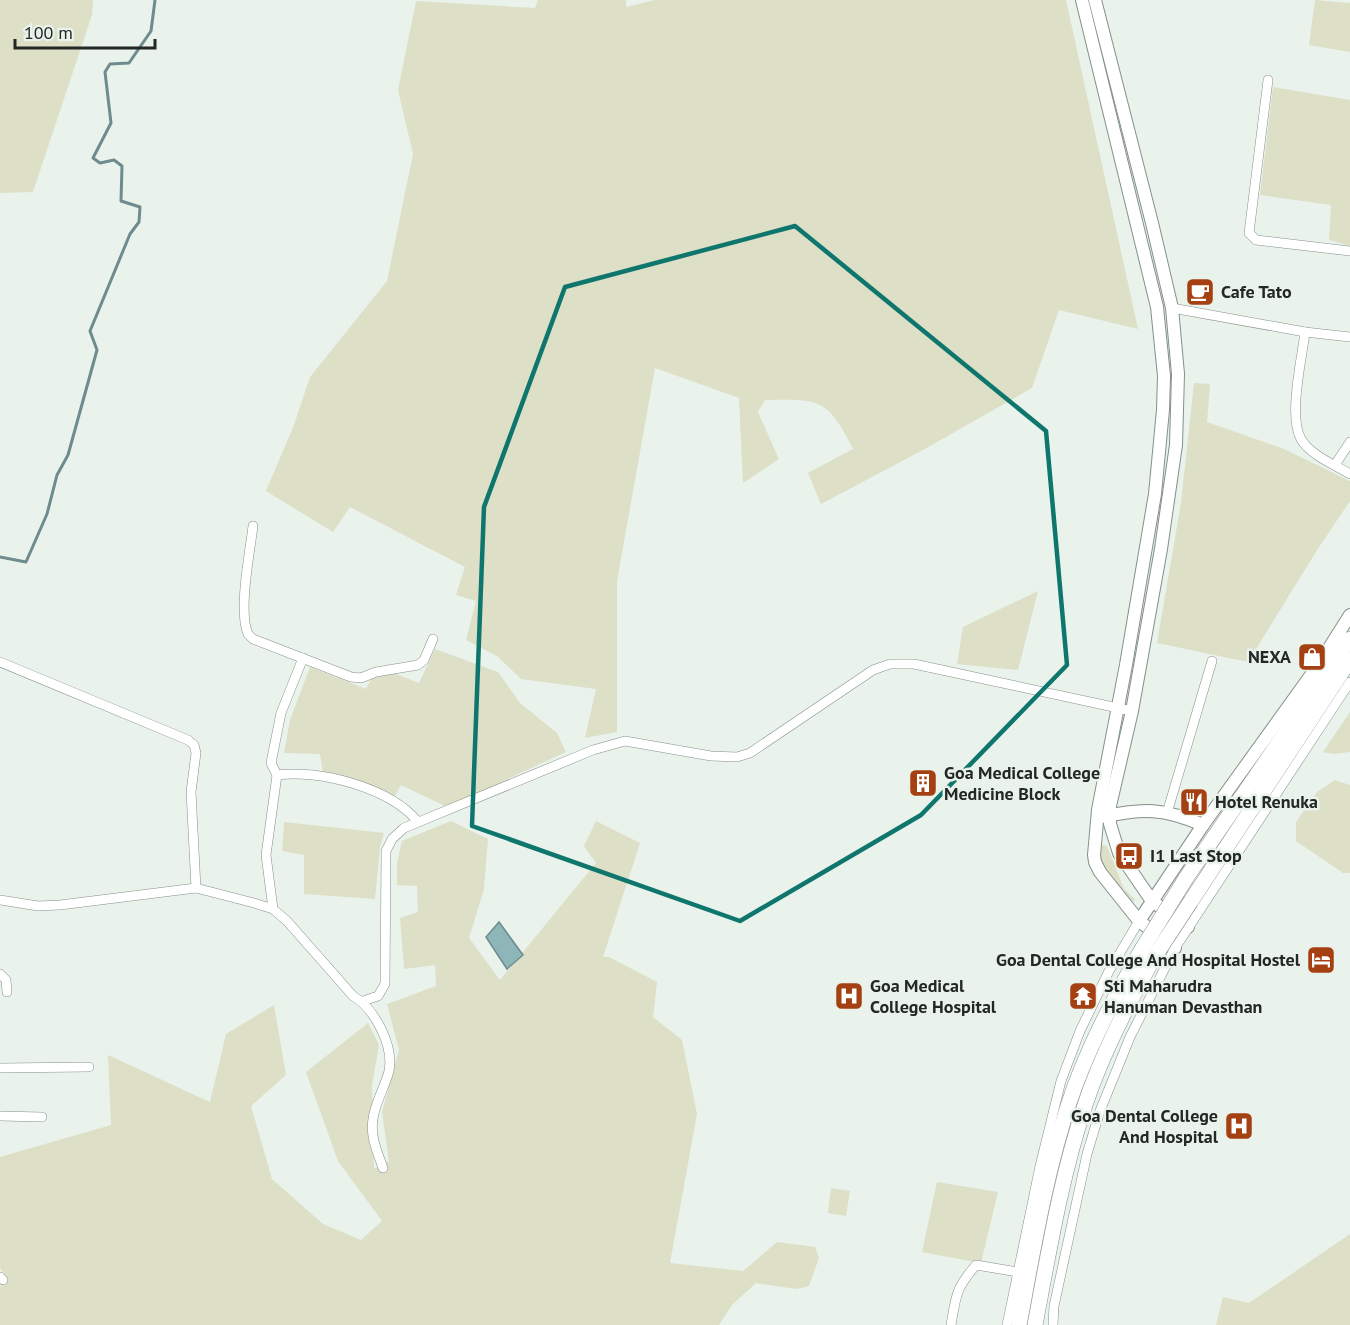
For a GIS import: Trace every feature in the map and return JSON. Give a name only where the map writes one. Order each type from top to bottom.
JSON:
[{"type":"highway","points":[[1035,1325],[1067,1164],[1086,1103],[1147,955],[1186,878],[1350,639]]},
{"type":"highway","points":[[1019,1325],[1051,1164],[1070,1100],[1111,1003],[1191,901],[1350,660]]},
{"type":"main road","points":[[1082,0],[1157,307],[1164,376],[1155,494],[1097,819],[1094,855],[1100,872],[1139,921],[1175,948]]},
{"type":"main road","points":[[1095,0],[1172,308],[1178,374],[1176,445],[1161,549],[1132,711],[1109,816],[1111,831],[1119,853],[1152,901],[1188,927]]},
{"type":"main road","points":[[1139,921],[1203,825],[1253,757],[1350,615]]},
{"type":"main road","points":[[1097,819],[1137,810],[1167,813],[1203,825]]},
{"type":"street","points":[[1268,80],[1250,233],[1256,240],[1350,251]]},
{"type":"street","points":[[1172,308],[1305,332],[1350,337]]},
{"type":"street","points":[[1305,332],[1294,413],[1301,439],[1314,453],[1350,474]]},
{"type":"street","points":[[1335,465],[1350,442]]},
{"type":"street","points":[[253,526],[245,594],[246,630],[253,639],[351,677],[361,678],[376,672],[418,665],[424,660],[433,639]]},
{"type":"street","points":[[273,909],[266,855],[277,776],[271,763],[281,713],[303,658]]},
{"type":"street","points":[[0,662],[188,740],[194,745],[196,753],[191,792],[196,888]]},
{"type":"street","points":[[1167,813],[1212,662]]},
{"type":"street","points":[[363,1001],[378,996],[385,984],[386,851],[392,839],[404,828],[593,750],[626,741],[711,756],[737,758],[750,753],[873,670],[890,664],[914,664],[1132,711]]},
{"type":"street","points":[[1053,1325],[1054,1306],[1076,1198],[1101,1111],[1130,1037],[1188,927],[1350,682]]},
{"type":"street","points":[[277,776],[289,774],[319,776],[351,783],[385,797],[412,814],[418,822]]},
{"type":"street","points":[[0,900],[38,906],[60,905],[196,888],[273,909],[287,921],[352,996],[363,1001],[381,1031],[388,1048],[389,1070],[372,1120],[372,1137],[383,1168]]},
{"type":"street","points":[[1007,1325],[1040,1166],[1061,1081],[1089,1011],[1109,971],[1139,921]]},
{"type":"street","points":[[0,974],[6,980],[7,992]]},
{"type":"street","points":[[0,1068],[89,1067]]},
{"type":"street","points":[[0,1116],[42,1116]]},
{"type":"street","points":[[951,1325],[960,1283],[976,1265],[1018,1272]]},
{"type":"highlighted area","points":[[795,226],[1046,431],[1067,665],[921,815],[740,921],[472,826],[484,507],[565,287]]},
{"type":"green space","points":[[0,0],[93,0],[92,15],[33,192],[0,193]]},
{"type":"green space","points":[[538,0],[626,0],[626,7],[655,0],[1066,0],[1138,329],[1059,310],[1032,388],[923,450],[821,504],[808,473],[853,449],[844,432],[828,411],[810,402],[765,400],[758,412],[779,459],[743,483],[739,398],[655,368],[617,581],[617,732],[585,738],[596,689],[521,679],[497,656],[466,640],[476,601],[456,595],[465,567],[350,507],[333,532],[266,491],[294,425],[310,377],[387,281],[413,154],[398,90],[416,1],[535,8]]},
{"type":"green space","points":[[1315,0],[1350,3],[1350,52],[1309,45]]},
{"type":"green space","points":[[1273,87],[1350,100],[1350,246],[1329,240],[1331,205],[1260,195]]},
{"type":"green space","points":[[1194,383],[1210,384],[1207,422],[1284,449],[1350,481],[1350,501],[1248,662],[1157,643],[1181,503]]},
{"type":"green space","points":[[1038,591],[1018,670],[957,664],[963,627]]},
{"type":"green space","points":[[435,649],[498,672],[520,703],[557,733],[566,752],[447,807],[401,785],[394,797],[354,779],[323,773],[320,754],[284,753],[290,720],[310,667],[366,689],[377,667],[419,683]]},
{"type":"green space","points":[[1350,712],[1350,752],[1333,754],[1323,752]]},
{"type":"green space","points":[[1335,780],[1350,785],[1350,873],[1343,873],[1296,841],[1296,822],[1317,792]]},
{"type":"green space","points":[[451,821],[488,839],[484,889],[469,938],[500,980],[596,863],[584,846],[596,821],[640,843],[603,957],[609,957],[657,982],[653,1017],[682,1040],[697,1114],[670,1263],[743,1271],[777,1242],[815,1247],[819,1258],[809,1286],[797,1289],[756,1283],[732,1305],[719,1325],[0,1325],[0,1287],[8,1279],[0,1268],[0,1157],[111,1125],[108,1055],[210,1102],[226,1034],[274,1005],[286,1075],[251,1106],[272,1179],[323,1224],[361,1240],[382,1221],[338,1161],[306,1072],[368,1023],[379,1045],[372,1085],[374,1169],[389,1161],[382,1112],[399,1050],[387,1004],[436,986],[435,965],[404,969],[400,918],[418,912],[417,886],[397,885],[397,863],[402,841]]},
{"type":"green space","points":[[284,822],[384,833],[380,847],[375,899],[304,894],[304,855],[282,851]]},
{"type":"green space","points":[[1099,844],[1107,846],[1124,889],[1135,899],[1133,902],[1115,886],[1093,849]]},
{"type":"green space","points":[[937,1182],[998,1192],[981,1263],[922,1252]]},
{"type":"green space","points":[[831,1188],[850,1191],[846,1216],[828,1213]]},
{"type":"green space","points":[[1350,1234],[1350,1325],[1216,1325],[1223,1297],[1249,1303]]},
{"type":"water","points":[[499,922],[523,955],[507,969],[486,937]]},
{"type":"waterway","points":[[0,557],[26,562],[47,514],[57,475],[68,455],[97,350],[90,331],[130,234],[139,222],[140,207],[121,201],[122,166],[114,160],[100,163],[93,158],[111,123],[105,72],[110,64],[129,63],[151,31],[155,0]]},
{"type":"place","name":"Cafe Tato","points":[[1200,292]]},
{"type":"place","name":"NEXA","points":[[1312,657]]},
{"type":"place","name":"Goa Medical College Medicine Block","points":[[923,783]]},
{"type":"place","name":"Hotel Renuka","points":[[1194,802]]},
{"type":"place","name":"I1 Last Stop","points":[[1129,856]]},
{"type":"place","name":"Goa Dental College And Hospital Hostel","points":[[1321,960]]},
{"type":"place","name":"Goa Medical College Hospital","points":[[849,996]]},
{"type":"place","name":"Sti Maharudra Hanuman Devasthan","points":[[1083,996]]},
{"type":"place","name":"Goa Dental College And Hospital","points":[[1239,1126]]}]
